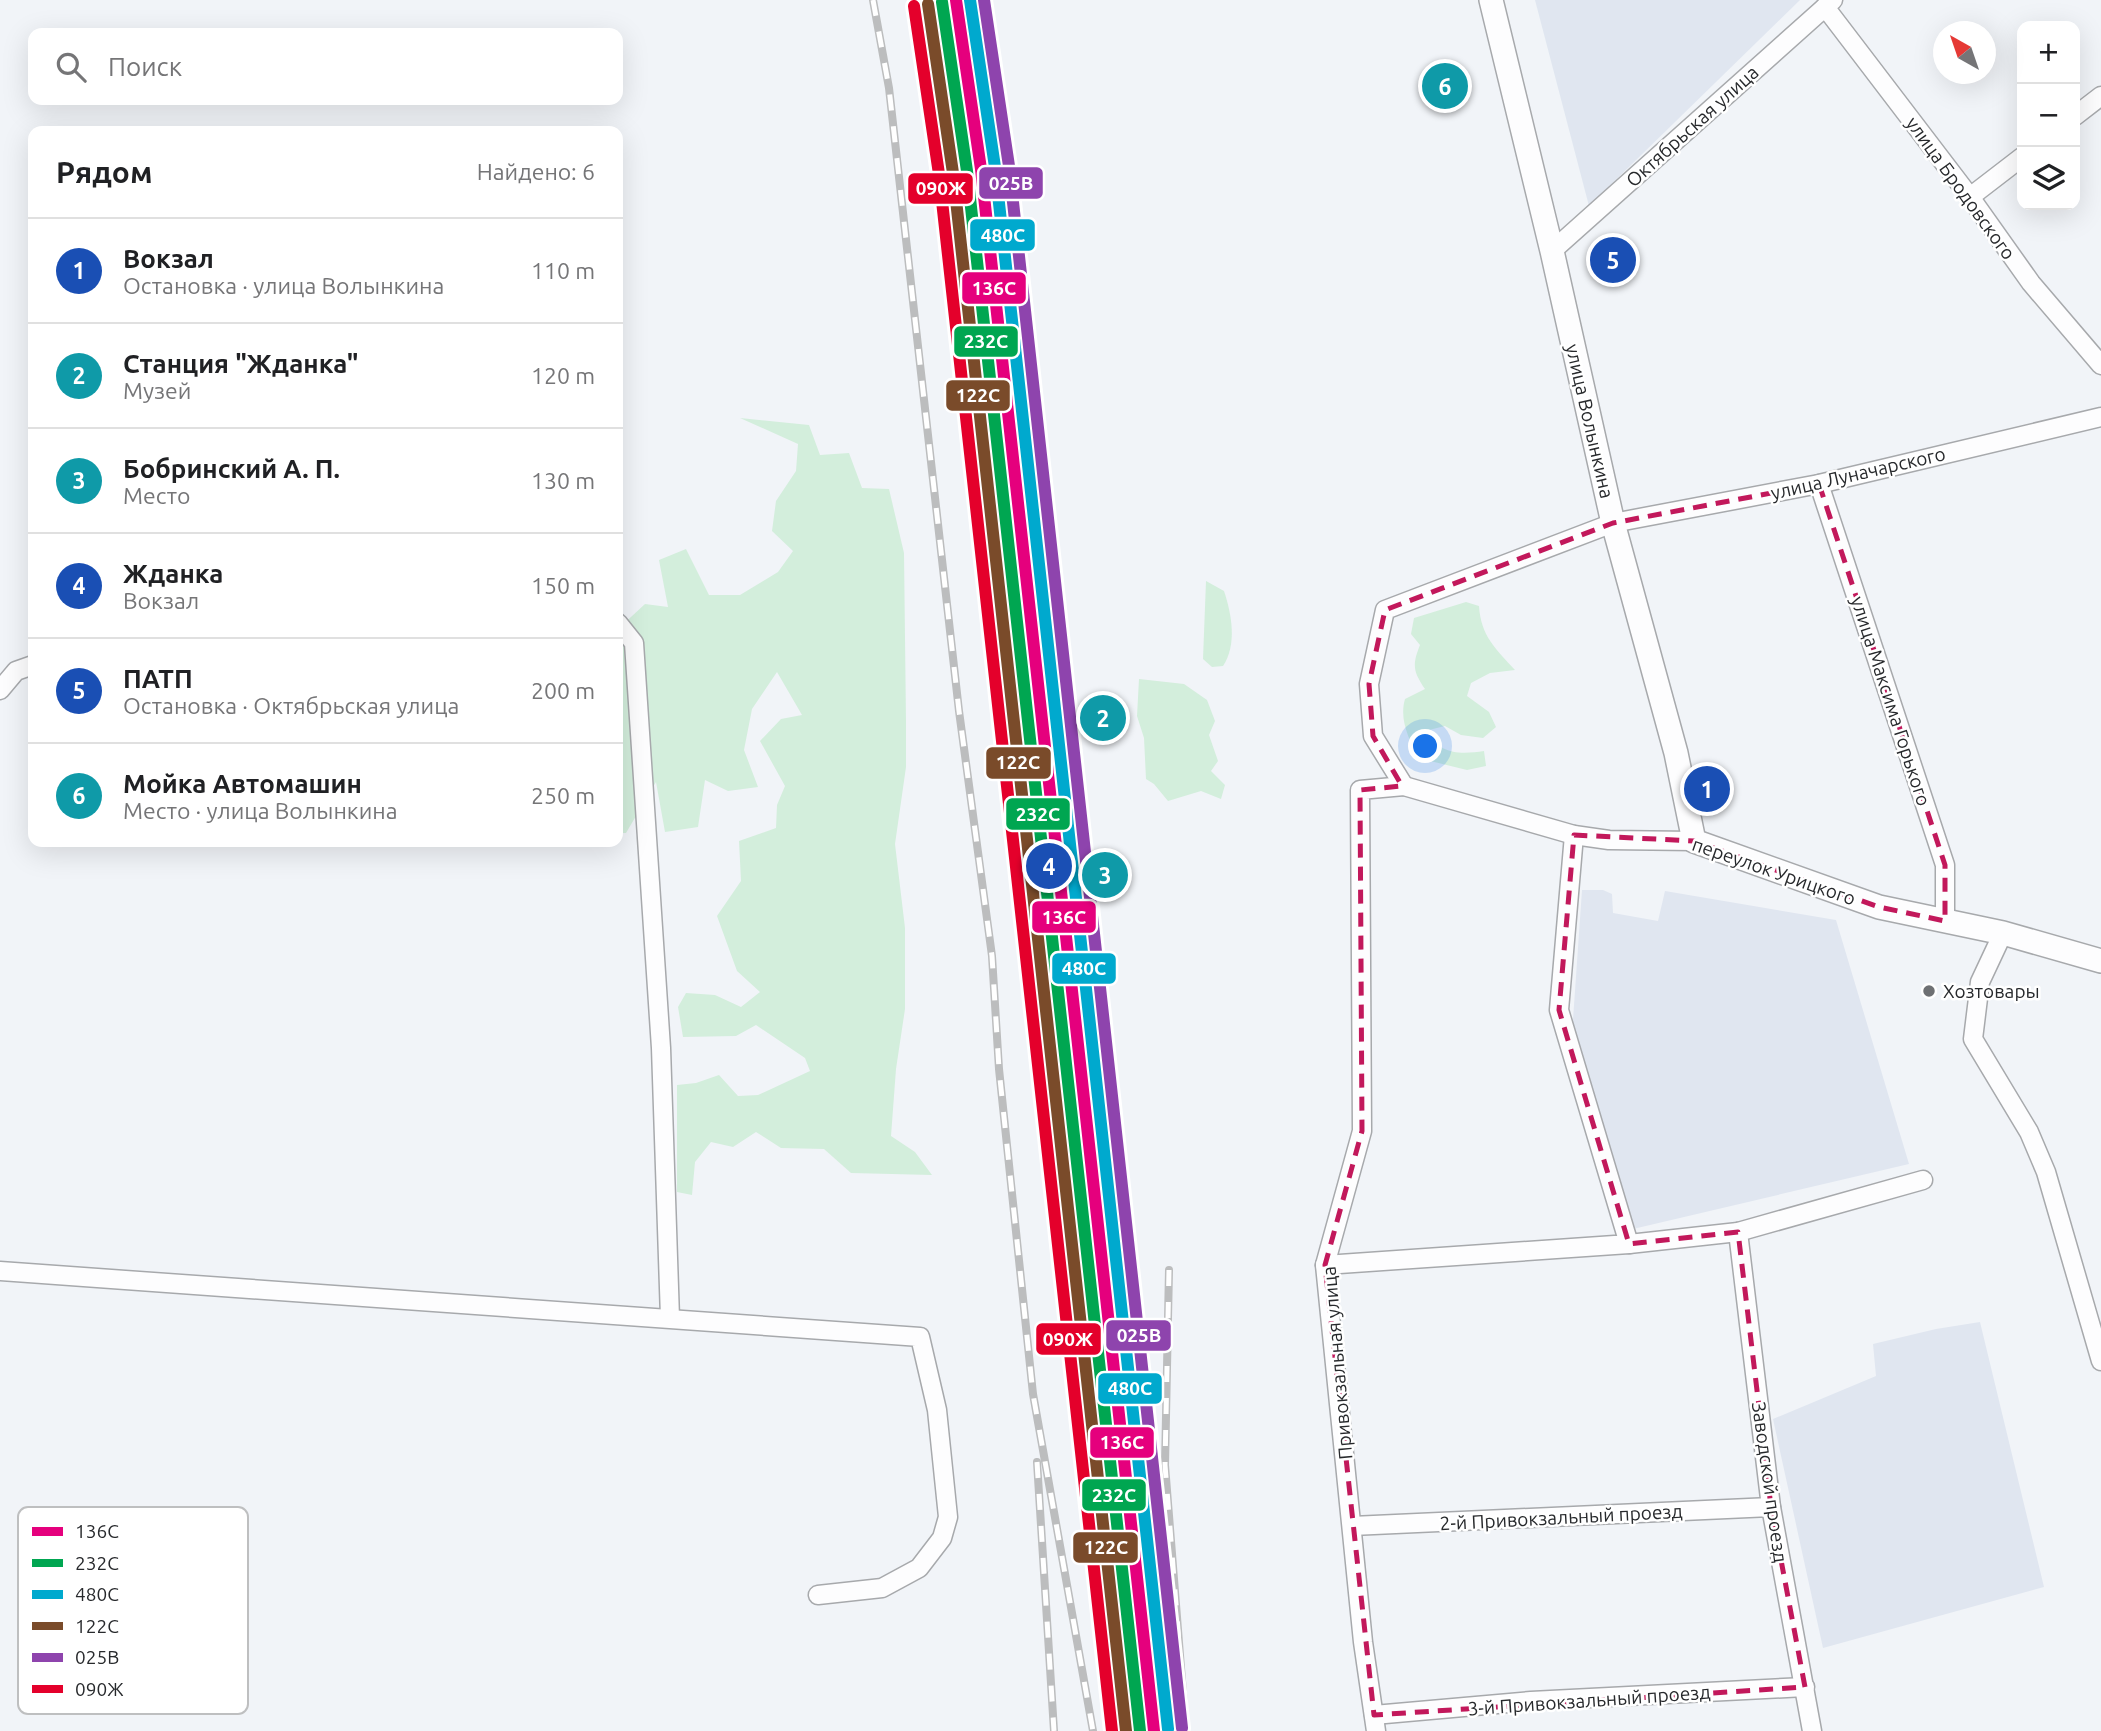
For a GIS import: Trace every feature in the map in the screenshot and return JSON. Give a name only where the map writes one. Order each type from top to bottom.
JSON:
[{"type":"street","name":"улица Волынкина","points":[[1490,0],[1552,251],[1613,523],[1676,752],[1694,841]]},
{"type":"street","name":"Октябрьская улица","points":[[1552,251],[1829,4]]},
{"type":"street","name":"улица Бродовского","points":[[1829,4],[2031,283],[2101,365]]},
{"type":"street","points":[[2080,112],[2101,96]]},
{"type":"street","points":[[1970,197],[2017,161]]},
{"type":"street","name":"улица Луначарского","points":[[1404,786],[1373,736],[1369,684],[1385,610],[1613,523],[1819,484],[2101,417]]},
{"type":"street","name":"улица Максима Горького","points":[[1819,484],[1945,865],[1945,921]]},
{"type":"street","points":[[623,629],[634,643],[661,1048],[670,1318]]},
{"type":"street","points":[[0,690],[16,671],[28,667]]},
{"type":"street","name":"переулок Урицкого","points":[[1404,786],[1574,835],[1609,840],[1694,841],[1879,907],[2003,933],[2101,961]]},
{"type":"street","name":"Привокзальная улица","points":[[1375,1723],[1363,1643],[1325,1265],[1362,1131],[1360,790],[1404,786]]},
{"type":"street","points":[[1574,835],[1559,1010],[1629,1244]]},
{"type":"street","points":[[2003,933],[1980,982],[1973,1039],[2029,1132],[2046,1172],[2101,1361]]},
{"type":"street","points":[[1325,1265],[1629,1244],[1738,1232],[1923,1180]]},
{"type":"street","name":"Заводской проезд","points":[[1738,1232],[1771,1507],[1812,1731]]},
{"type":"street","points":[[0,1270],[920,1336],[937,1410],[948,1517],[942,1538],[919,1568],[882,1587],[818,1595]]},
{"type":"street","name":"2-й Привокзальный проезд","points":[[1352,1526],[1771,1507]]},
{"type":"street","name":"3-й Привокзальный проезд","points":[[1375,1723],[1531,1701],[1805,1687]]},
{"type":"highlighted area","points":[[1819,484],[1945,865],[1945,921],[1879,907],[1694,841],[1574,835],[1559,1010],[1629,1244],[1738,1232],[1771,1507],[1805,1687],[1374,1715],[1325,1265],[1362,1131],[1360,790],[1402,786],[1373,736],[1369,684],[1385,610],[1613,523]]},
{"type":"shaded area","points":[[1535,0],[1800,0],[1589,206]]},
{"type":"shaded area","points":[[1582,890],[1603,890],[1612,894],[1613,913],[1658,921],[1665,891],[1836,920],[1909,1164],[1633,1229],[1572,1034]]},
{"type":"shaded area","points":[[1980,1322],[2044,1587],[1823,1648],[1773,1419],[1876,1376],[1873,1344]]},
{"type":"green space","points":[[740,418],[809,425],[820,455],[849,453],[862,488],[889,489],[904,553],[906,767],[895,844],[905,928],[905,1009],[896,1069],[891,1136],[915,1152],[932,1175],[851,1173],[824,1149],[781,1148],[756,1132],[733,1147],[711,1142],[695,1162],[692,1195],[677,1192],[677,1085],[696,1083],[719,1075],[738,1096],[758,1095],[810,1071],[805,1058],[756,1025],[736,1036],[683,1037],[678,1007],[686,993],[715,995],[741,1007],[760,992],[737,971],[717,916],[741,881],[739,841],[776,828],[777,805],[785,786],[760,741],[781,719],[802,715],[777,672],[752,709],[744,750],[758,787],[728,791],[705,780],[698,827],[665,832],[656,782],[626,833],[623,833],[623,624],[645,604],[668,607],[659,560],[686,549],[709,595],[740,595],[778,572],[793,551],[772,531],[776,501],[796,471],[798,444]]},
{"type":"green space","points":[[1206,581],[1224,591],[1229,610],[1232,639],[1223,666],[1212,667],[1203,659]]},
{"type":"green space","points":[[1466,602],[1479,606],[1486,634],[1515,670],[1490,673],[1471,683],[1467,696],[1489,712],[1496,727],[1483,738],[1461,735],[1445,726],[1429,730],[1438,745],[1444,749],[1459,753],[1484,751],[1486,766],[1467,770],[1418,758],[1411,744],[1403,714],[1405,699],[1425,689],[1415,668],[1420,645],[1411,634],[1414,618]]},
{"type":"green space","points":[[1139,679],[1184,684],[1207,700],[1215,721],[1209,735],[1218,761],[1211,771],[1225,785],[1221,799],[1201,791],[1168,801],[1154,784],[1146,779],[1144,738],[1137,716]]},
{"type":"railway","points":[[873,0],[889,88],[959,711],[992,956],[999,1069],[1033,1394],[1093,1731]]},
{"type":"railway","points":[[987,0],[1010,164],[1034,392],[1042,574]]},
{"type":"railway","points":[[1169,1270],[1165,1465],[1186,1731]]},
{"type":"railway","points":[[1037,1462],[1054,1731]]},
{"type":"transit line","name":"136С","points":[[956,0],[981,169],[1154,1731]]},
{"type":"transit line","name":"480С","points":[[970,0],[995,167],[1168,1729]]},
{"type":"transit line","name":"025В","points":[[984,0],[1009,166],[1182,1728]]},
{"type":"transit line","name":"232C","points":[[942,2],[967,171],[1140,1731]]},
{"type":"transit line","name":"122С","points":[[928,4],[953,173],[1126,1731]]},
{"type":"transit line","name":"090Ж","points":[[914,6],[939,174],[1112,1731]]},
{"type":"place","name":"Мойка Автомашин","points":[[1445,86]]},
{"type":"place","name":"ПАТП","points":[[1613,260]]},
{"type":"place","name":"Станция \"Жданка\"","points":[[1103,718]]},
{"type":"place","name":"Вокзал","points":[[1707,789]]},
{"type":"place","name":"Жданка","points":[[1049,866]]},
{"type":"place","name":"Бобринский А. П.","points":[[1105,875]]},
{"type":"place","name":"Хозтовары","points":[[1929,991]]}]
